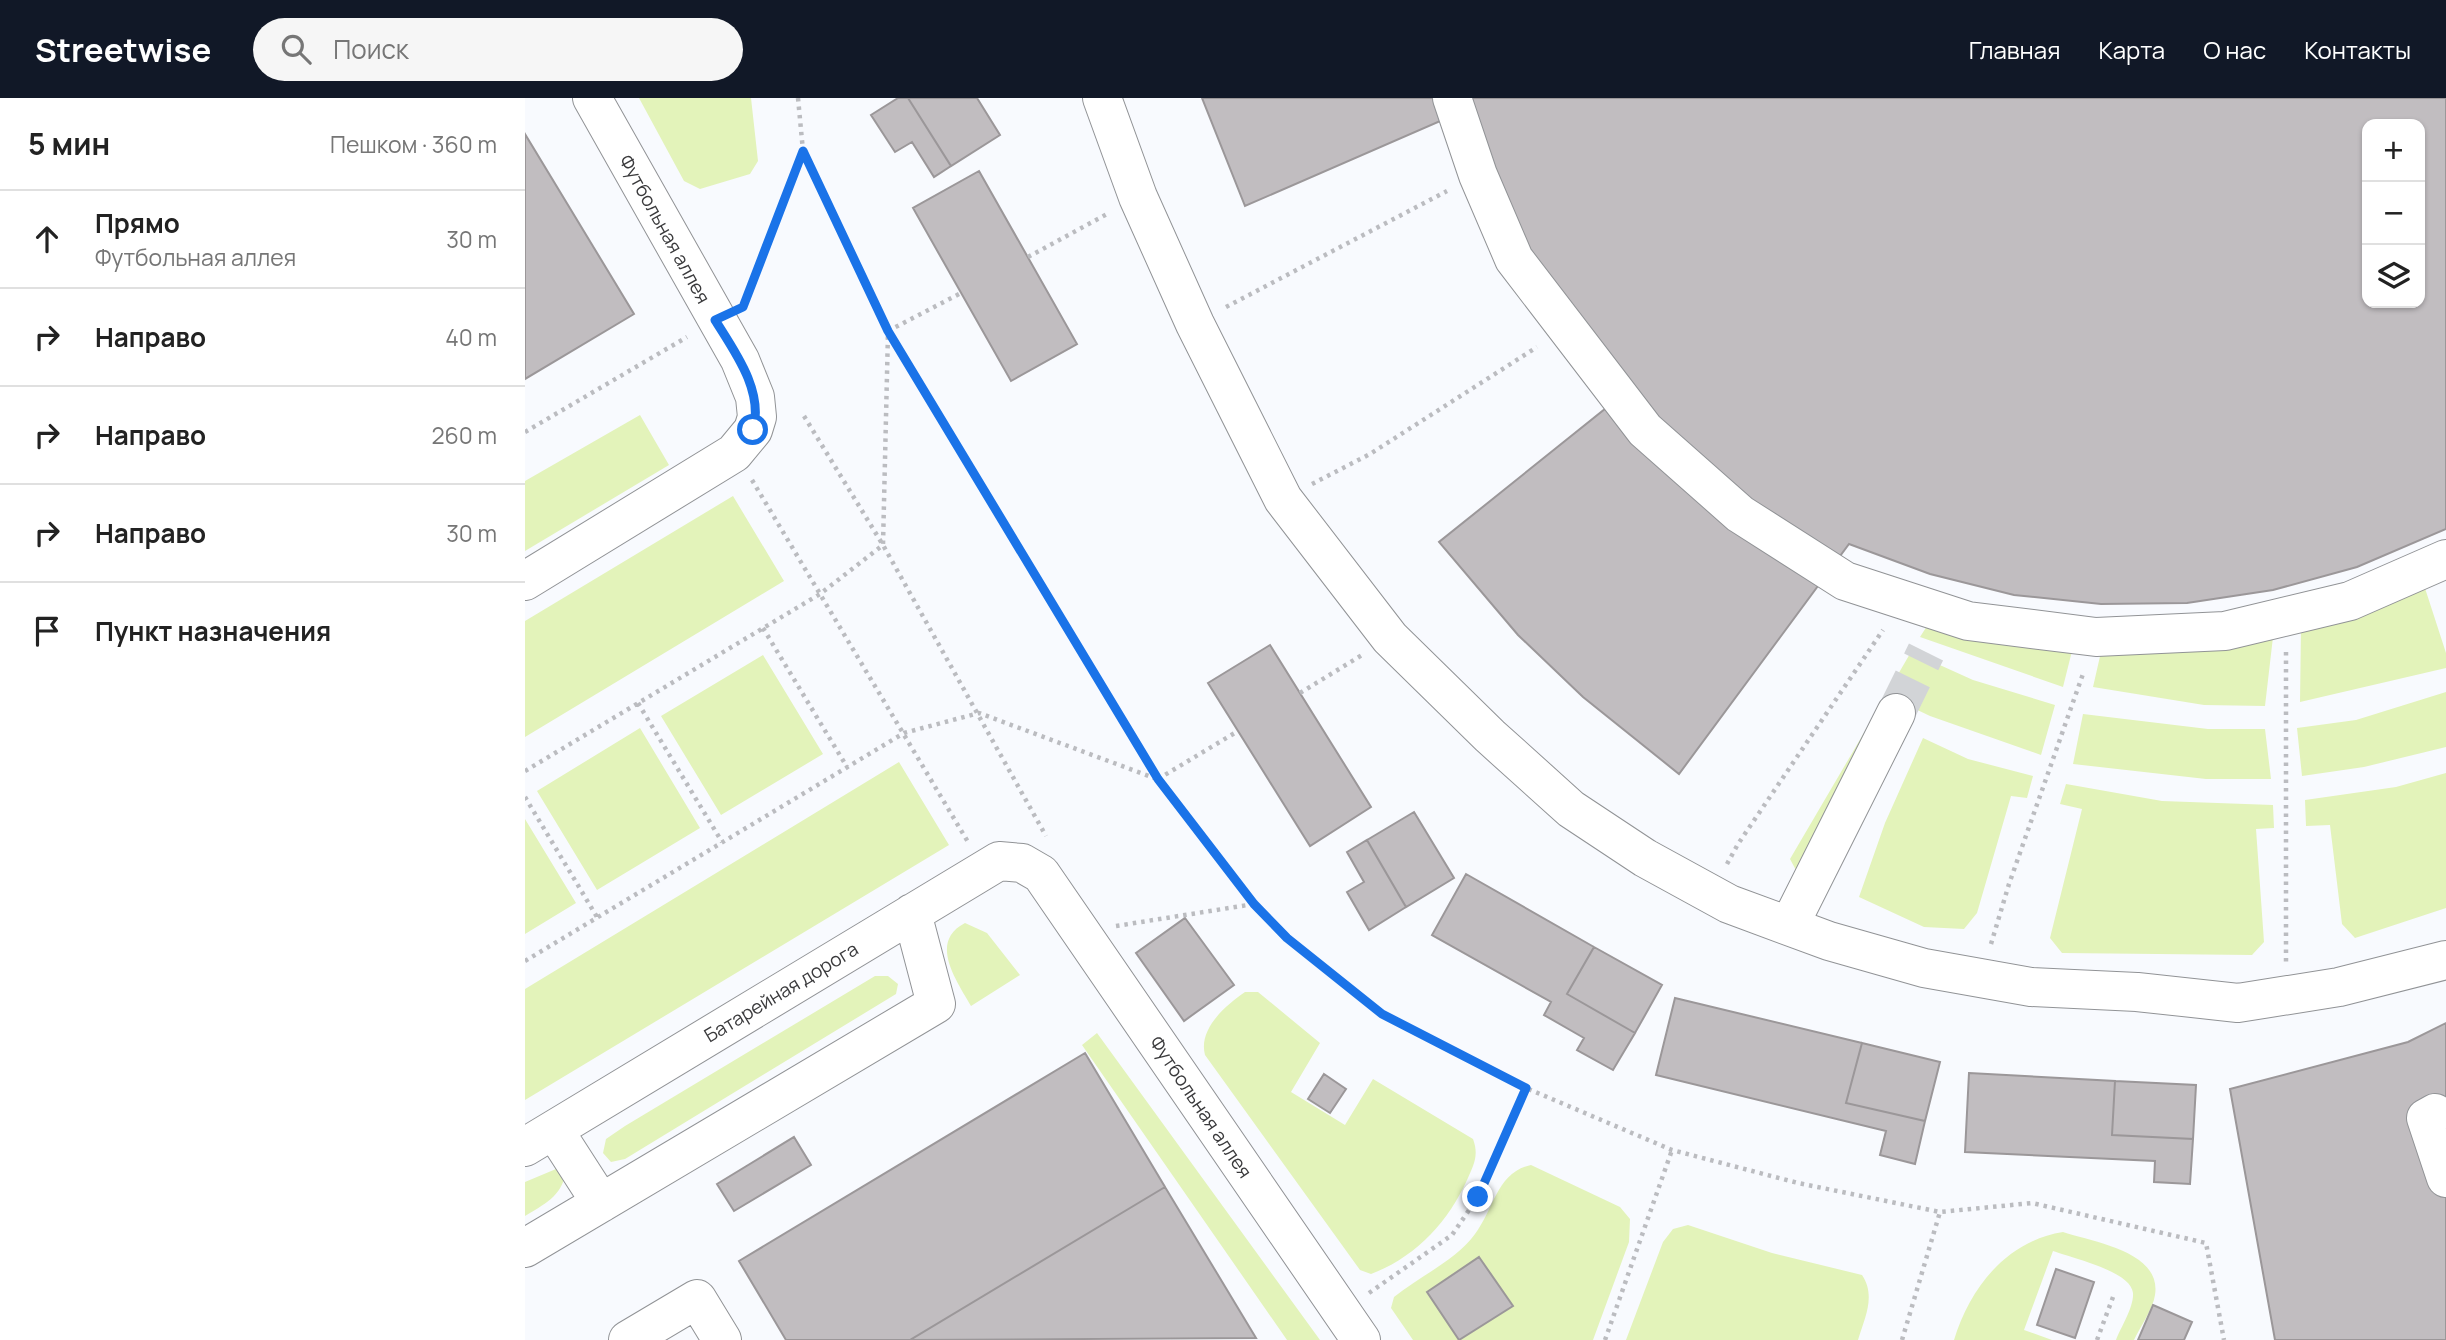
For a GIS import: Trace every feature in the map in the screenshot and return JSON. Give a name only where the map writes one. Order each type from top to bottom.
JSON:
[{"type":"street","name":"Футбольная аллея","points":[[525,581],[734,453],[753,430],[757,416],[755,397],[740,360],[592,98]]},
{"type":"street","points":[[1102,98],[1138,197],[1195,324],[1283,499],[1390,638],[1490,736],[1571,809],[1645,858],[1730,904],[1829,941],[1924,968],[2031,987],[2137,992],[2238,1003],[2339,986],[2446,960]]},
{"type":"street","points":[[1452,98],[1478,175],[1514,259],[1645,430],[1740,514],[1845,581],[1968,621],[2096,637],[2225,631],[2350,601],[2446,559]]},
{"type":"street","points":[[1789,926],[1896,713]]},
{"type":"street","name":"Футбольная аллея","points":[[1045,858],[1361,1340]]},
{"type":"street","name":"Батарейная дорога","points":[[540,1138],[999,861],[1021,863],[1045,858]]},
{"type":"street","points":[[525,1248],[936,1004],[912,913]]},
{"type":"street","points":[[2435,1113],[2426,1118],[2446,1178]]},
{"type":"street","points":[[540,1138],[601,1203]]},
{"type":"street","points":[[628,1340],[697,1299],[722,1340]]},
{"type":"path","points":[[799,98],[803,151],[888,331],[1158,779],[1254,904],[1287,938],[1382,1014],[1526,1088],[1672,1150],[1798,1183],[1940,1212],[2032,1203],[2206,1243],[2224,1340]]},
{"type":"path","points":[[525,432],[715,320],[743,307],[803,151]]},
{"type":"path","points":[[1195,324],[1272,281],[1478,175]]},
{"type":"path","points":[[1028,257],[1138,197]]},
{"type":"path","points":[[888,331],[961,293]]},
{"type":"path","points":[[1283,499],[1370,454],[1565,329]]},
{"type":"path","points":[[884,545],[888,331]]},
{"type":"path","points":[[804,416],[884,545],[979,713],[1045,858]]},
{"type":"path","points":[[747,474],[974,852]]},
{"type":"path","points":[[525,771],[820,594],[884,545]]},
{"type":"path","points":[[1738,844],[1903,600]]},
{"type":"path","points":[[2286,616],[2284,896],[2287,995]]},
{"type":"path","points":[[763,628],[847,767]]},
{"type":"path","points":[[1982,978],[2009,884],[2096,637]]},
{"type":"path","points":[[1300,693],[1390,638]]},
{"type":"path","points":[[638,703],[722,842]]},
{"type":"path","points":[[525,961],[904,733],[979,713],[1158,779]]},
{"type":"path","points":[[1158,779],[1238,731]]},
{"type":"path","points":[[525,797],[597,917]]},
{"type":"path","points":[[1107,928],[1254,904]]},
{"type":"path","points":[[1362,1297],[1452,1235],[1478,1197],[1526,1088]]},
{"type":"path","points":[[1605,1340],[1672,1150]]},
{"type":"path","points":[[1902,1340],[1940,1212]]},
{"type":"path","points":[[2097,1340],[2113,1297]]},
{"type":"green space","points":[[639,98],[751,98],[758,161],[750,174],[700,189],[684,181]]},
{"type":"green space","points":[[640,415],[669,465],[525,551],[525,481]]},
{"type":"green space","points":[[733,496],[784,581],[525,737],[525,621]]},
{"type":"green space","points":[[2423,582],[2446,653],[2446,668],[2300,702],[2301,627]]},
{"type":"green space","points":[[1927,626],[2072,651],[2063,687],[1920,637]]},
{"type":"green space","points":[[2273,637],[2265,706],[2204,705],[2093,687],[2101,652]]},
{"type":"green space","points":[[1911,652],[1973,680],[2055,705],[2041,755],[1930,716],[1886,695]]},
{"type":"green space","points":[[763,655],[823,754],[721,815],[661,716]]},
{"type":"green space","points":[[2446,692],[2446,747],[2364,767],[2302,776],[2297,728],[2356,720]]},
{"type":"green space","points":[[1875,714],[1798,874],[1790,859]]},
{"type":"green space","points":[[2083,714],[2208,729],[2265,729],[2271,779],[2206,779],[2073,764]]},
{"type":"green space","points":[[640,728],[700,828],[597,890],[537,791]]},
{"type":"green space","points":[[1923,738],[1968,759],[2033,776],[2027,798],[2011,796],[1977,913],[1964,929],[1924,927],[1859,897],[1885,823]]},
{"type":"green space","points":[[899,762],[949,845],[525,1100],[525,989]]},
{"type":"green space","points":[[2446,773],[2446,908],[2355,938],[2342,924],[2330,825],[2306,826],[2305,800],[2396,787]]},
{"type":"green space","points":[[2066,784],[2162,801],[2273,805],[2274,828],[2256,829],[2264,942],[2252,955],[2062,953],[2050,938],[2082,809],[2060,804]]},
{"type":"green space","points":[[525,819],[576,903],[525,934]]},
{"type":"green space","points":[[965,923],[987,933],[1020,975],[971,1006],[953,974],[947,951],[948,940],[954,931]]},
{"type":"green space","points":[[875,976],[888,976],[898,984],[896,994],[625,1159],[611,1162],[603,1153],[606,1139],[625,1126]]},
{"type":"green space","points":[[1245,992],[1258,992],[1320,1043],[1291,1092],[1345,1125],[1373,1079],[1473,1139],[1476,1150],[1474,1165],[1450,1210],[1416,1248],[1387,1267],[1371,1274],[1360,1270],[1205,1055],[1206,1036],[1215,1019]]},
{"type":"green space","points":[[1097,1033],[1320,1340],[1287,1340],[1082,1045]]},
{"type":"green space","points":[[1531,1165],[1620,1207],[1630,1219],[1629,1242],[1593,1340],[1413,1340],[1391,1308],[1394,1297],[1467,1244],[1503,1183],[1520,1169]]},
{"type":"green space","points":[[556,1169],[565,1174],[560,1188],[551,1199],[525,1216],[525,1182]]},
{"type":"green space","points":[[1688,1225],[1772,1253],[1862,1275],[1869,1299],[1858,1340],[1626,1340],[1663,1242],[1673,1229]]},
{"type":"green space","points":[[2063,1232],[2122,1251],[2137,1258],[2148,1268],[2154,1280],[2155,1295],[2134,1340],[2116,1340],[2131,1304],[2133,1293],[2130,1285],[2112,1272],[2053,1251],[2024,1330],[2052,1340],[1954,1340],[1970,1302],[1993,1270],[2024,1245]]},
{"type":"building","points":[[898,98],[908,98],[951,166],[934,177],[912,142],[895,152],[871,115]]},
{"type":"building","points":[[908,98],[977,98],[1000,135],[951,166]]},
{"type":"building","points":[[1202,98],[2446,98],[2446,529],[2357,567],[2273,590],[2187,603],[2101,604],[2014,595],[1930,574],[1849,544],[1679,774],[1583,697],[1518,635],[1439,542],[1631,388],[1576,322],[1447,118],[1245,206]]},
{"type":"building","points":[[525,134],[634,314],[525,379]]},
{"type":"building","points":[[979,171],[1077,344],[1011,381],[913,208]]},
{"type":"building","points":[[1270,645],[1371,807],[1310,846],[1208,683]]},
{"type":"building","points":[[1414,812],[1454,878],[1406,907],[1367,840]]},
{"type":"building","points":[[1367,840],[1406,907],[1369,930],[1347,892],[1364,882],[1347,852]]},
{"type":"building","points":[[1466,874],[1594,947],[1567,994],[1635,1033],[1613,1070],[1577,1050],[1584,1038],[1544,1015],[1551,1002],[1432,935]]},
{"type":"building","points":[[1185,918],[1234,985],[1184,1021],[1136,953]]},
{"type":"building","points":[[1594,947],[1662,985],[1635,1033],[1567,994]]},
{"type":"building","points":[[1675,998],[1862,1043],[1846,1103],[1925,1121],[1915,1164],[1880,1155],[1886,1131],[1656,1075]]},
{"type":"building","points":[[2446,1023],[2446,1340],[2275,1340],[2230,1089],[2408,1042]]},
{"type":"building","points":[[1862,1043],[1940,1062],[1925,1121],[1846,1103]]},
{"type":"building","points":[[1085,1053],[1165,1187],[910,1340],[786,1340],[739,1261]]},
{"type":"building","points":[[1969,1073],[2115,1081],[2112,1135],[2193,1139],[2190,1184],[2154,1182],[2155,1161],[1965,1152]]},
{"type":"building","points":[[1324,1074],[1346,1089],[1330,1113],[1308,1099]]},
{"type":"building","points":[[2115,1081],[2196,1085],[2193,1139],[2112,1135]]},
{"type":"building","points":[[794,1137],[811,1165],[734,1211],[717,1184]]},
{"type":"building","points":[[1165,1187],[1256,1338],[910,1340]]},
{"type":"building","points":[[1479,1257],[1513,1306],[1459,1340],[1427,1292]]},
{"type":"building","points":[[2056,1269],[2094,1282],[2075,1338],[2037,1325]]},
{"type":"building","points":[[2153,1305],[2192,1322],[2184,1340],[2138,1340]]},
{"type":"tunnel","points":[[1896,713],[1926,652]]},
{"type":"route","points":[[753,430],[757,416],[755,397],[740,360],[715,320],[743,307],[803,151],[888,331],[1158,779],[1254,904],[1287,938],[1382,1014],[1526,1088],[1478,1197]]}]
